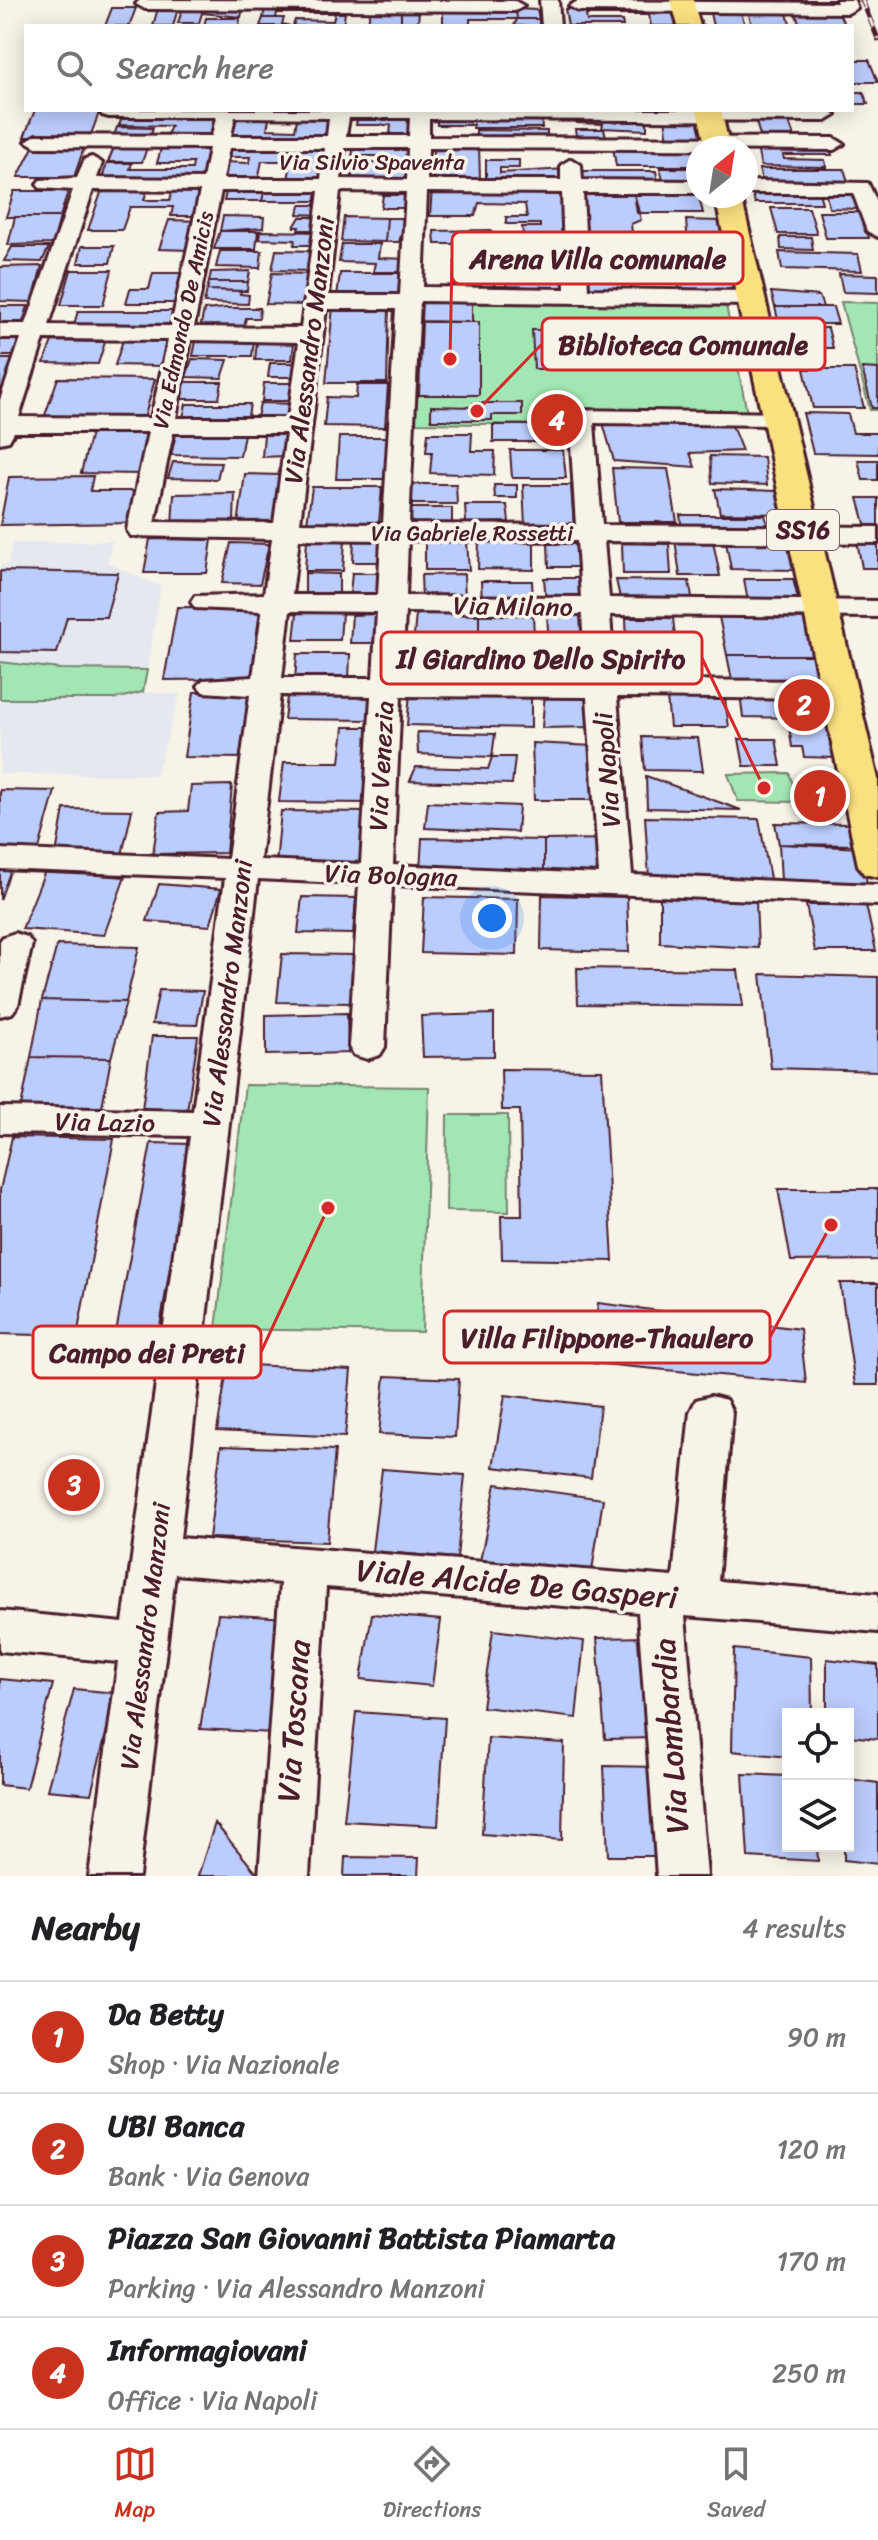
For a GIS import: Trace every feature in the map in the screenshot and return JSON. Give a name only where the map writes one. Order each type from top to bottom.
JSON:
[{"type":"main road","points":[[709,112],[715,136]]},
{"type":"main road","name":"SS16","points":[[731,208],[878,865]]},
{"type":"street","points":[[549,0],[551,24]]},
{"type":"street","points":[[139,24],[146,2],[515,6]]},
{"type":"street","points":[[244,24],[249,2]]},
{"type":"street","points":[[350,24],[353,3]]},
{"type":"street","points":[[423,24],[424,3]]},
{"type":"street","points":[[578,6],[685,11],[847,4]]},
{"type":"street","points":[[109,112],[1,428],[299,426]]},
{"type":"street","name":"Via Edmondo De Amicis","points":[[140,530],[159,426],[227,112]]},
{"type":"street","name":"Via Alessandro Manzoni","points":[[114,1876],[340,112]]},
{"type":"street","name":"Via Venezia","points":[[367,1047],[420,112]]},
{"type":"street","points":[[577,297],[574,187],[572,169],[563,143],[560,112],[826,115]]},
{"type":"street","points":[[36,141],[686,145]]},
{"type":"street","points":[[758,145],[834,144]]},
{"type":"street","name":"Via Silvio Spaventa","points":[[47,184],[686,187]]},
{"type":"street","points":[[758,187],[861,187],[878,231]]},
{"type":"street","points":[[315,302],[410,298],[751,298]]},
{"type":"street","points":[[0,331],[311,335]]},
{"type":"street","name":"Via Napoli","points":[[616,885],[581,415],[777,418]]},
{"type":"street","name":"Via Gabriele Rossetti","points":[[140,530],[878,535]]},
{"type":"street","name":"Via Milano","points":[[205,602],[878,609]]},
{"type":"street","points":[[213,686],[839,690]]},
{"type":"street","name":"Via Bologna","points":[[0,859],[878,895]]},
{"type":"street","points":[[0,1005],[15,944]]},
{"type":"street","name":"Via Lazio","points":[[0,1120],[210,1124]]},
{"type":"street","name":"Via Lombardia","points":[[682,1876],[677,1597],[711,1412]]},
{"type":"street","name":"Viale Alcide De Gasperi","points":[[155,1554],[878,1613]]},
{"type":"street","name":"Via Toscana","points":[[284,1876],[304,1566]]},
{"type":"street","points":[[0,1631],[144,1645]]},
{"type":"shaded area","points":[[112,541],[108,563],[161,587],[147,670],[60,669],[0,662],[0,565],[8,564],[12,543]]},
{"type":"shaded area","points":[[143,692],[180,694],[156,775],[0,774],[0,699],[115,699]]},
{"type":"green space","points":[[471,298],[725,300],[747,413],[567,412],[566,425],[415,423],[419,322],[471,322]]},
{"type":"green space","points":[[841,302],[878,303],[878,410],[870,410]]},
{"type":"green space","points":[[0,662],[60,669],[147,670],[143,692],[115,699],[0,699]]},
{"type":"green space","points":[[789,773],[799,802],[738,801],[728,774]]},
{"type":"green space","points":[[245,1085],[429,1087],[422,1332],[216,1329]]},
{"type":"green space","points":[[447,1115],[508,1115],[509,1212],[446,1211]]},
{"type":"building","points":[[712,0],[834,0],[836,5],[713,4]]},
{"type":"building","points":[[183,7],[243,8],[241,17],[202,13],[199,23],[178,23]]},
{"type":"building","points":[[112,8],[136,8],[130,24],[106,24]]},
{"type":"building","points":[[158,8],[178,8],[174,24],[154,24]]},
{"type":"building","points":[[265,8],[346,9],[345,13],[277,13],[276,18],[263,18]]},
{"type":"building","points":[[370,8],[401,8],[401,24],[368,24]]},
{"type":"building","points":[[401,8],[419,8],[418,24],[401,24]]},
{"type":"building","points":[[516,9],[537,10],[539,19],[517,19]]},
{"type":"building","points":[[516,9],[517,19],[470,19],[470,24],[443,24],[443,10]]},
{"type":"building","points":[[565,9],[625,9],[626,15],[586,15],[587,21],[622,21],[623,24],[568,24]]},
{"type":"building","points":[[625,9],[675,10],[678,24],[651,24],[649,15],[626,15]]},
{"type":"building","points":[[709,9],[740,9],[744,24],[713,24]]},
{"type":"building","points":[[748,10],[786,11],[790,24],[752,24]]},
{"type":"building","points":[[794,11],[838,11],[844,24],[800,24]]},
{"type":"building","points":[[335,13],[345,13],[343,24],[294,24],[295,20],[333,21]]},
{"type":"building","points":[[206,18],[240,18],[239,24],[204,24]]},
{"type":"building","points":[[263,18],[284,18],[282,24],[261,24]]},
{"type":"building","points":[[517,19],[539,19],[539,24],[515,24]]},
{"type":"building","points":[[854,60],[869,60],[878,82],[854,82]]},
{"type":"building","points":[[854,92],[863,92],[868,104],[854,104]]},
{"type":"building","points":[[34,112],[99,112],[90,137],[24,137]]},
{"type":"building","points":[[124,113],[219,115],[211,141],[113,139],[117,127],[153,128],[151,135],[167,135],[171,126],[119,125]]},
{"type":"building","points":[[233,114],[270,114],[267,129],[295,130],[298,114],[333,114],[329,139],[226,138]]},
{"type":"building","points":[[358,115],[415,115],[413,140],[354,140],[355,134],[390,134],[391,125],[356,125]]},
{"type":"building","points":[[437,116],[469,116],[470,125],[437,125]]},
{"type":"building","points":[[473,117],[541,117],[542,128],[473,128]]},
{"type":"building","points":[[577,117],[647,118],[647,130],[602,128],[603,124],[577,123]]},
{"type":"building","points":[[665,117],[702,117],[707,136],[686,136],[686,142],[668,142]]},
{"type":"building","points":[[756,122],[789,122],[795,139],[761,139]]},
{"type":"building","points":[[575,129],[604,129],[607,141],[577,141]]},
{"type":"building","points":[[476,130],[547,131],[547,141],[476,141]]},
{"type":"building","points":[[298,144],[327,144],[321,181],[288,181],[291,161],[262,161],[258,180],[217,180],[221,162],[249,163],[250,157],[221,157],[224,145],[289,145],[288,153],[296,153]]},
{"type":"building","points":[[34,145],[85,145],[74,177],[18,177]]},
{"type":"building","points":[[115,145],[148,145],[142,162],[108,162]]},
{"type":"building","points":[[162,145],[216,145],[208,183],[101,182],[107,163],[132,163],[130,169],[192,169],[193,163],[157,163]]},
{"type":"building","points":[[433,145],[479,145],[480,181],[433,181]]},
{"type":"building","points":[[354,146],[411,146],[408,181],[351,182],[354,163],[387,163],[388,156],[352,156]]},
{"type":"building","points":[[613,147],[686,148],[686,166],[616,166]]},
{"type":"building","points":[[758,148],[831,149],[832,155],[783,155],[784,159],[825,160],[826,167],[761,166]]},
{"type":"building","points":[[486,160],[519,160],[519,168],[500,168],[500,173],[566,169],[567,183],[486,183]]},
{"type":"building","points":[[660,168],[686,168],[686,183],[664,183]]},
{"type":"building","points":[[759,169],[844,169],[849,185],[763,184]]},
{"type":"building","points":[[582,171],[656,171],[658,184],[583,184]]},
{"type":"building","points":[[432,187],[565,190],[570,242],[524,241],[522,227],[540,227],[540,224],[506,224],[506,217],[527,217],[525,204],[479,203],[475,216],[430,216]]},
{"type":"building","points":[[227,188],[265,188],[262,201],[224,201]]},
{"type":"building","points":[[265,188],[326,188],[324,201],[262,201]]},
{"type":"building","points":[[582,189],[634,193],[641,220],[631,224],[632,233],[587,232]]},
{"type":"building","points":[[758,189],[818,189],[822,203],[758,203]]},
{"type":"building","points":[[102,190],[147,191],[144,200],[170,200],[172,192],[204,192],[198,216],[171,216],[173,207],[130,207],[122,230],[88,230]]},
{"type":"building","points":[[14,191],[68,191],[60,217],[6,217]]},
{"type":"building","points":[[825,191],[853,191],[858,209],[829,208]]},
{"type":"building","points":[[634,193],[686,193],[686,208],[702,208],[703,213],[637,213]]},
{"type":"building","points":[[383,195],[413,195],[413,208],[381,208]]},
{"type":"building","points":[[300,205],[323,205],[322,215],[298,214]]},
{"type":"building","points":[[771,208],[809,208],[817,234],[778,234]]},
{"type":"building","points":[[819,212],[861,212],[869,238],[826,238]]},
{"type":"building","points":[[223,216],[264,217],[263,228],[220,231]]},
{"type":"building","points":[[15,217],[60,217],[53,244],[8,245]]},
{"type":"building","points":[[300,217],[322,217],[321,230],[298,230],[299,227],[294,227]]},
{"type":"building","points":[[344,217],[387,218],[385,242],[341,241]]},
{"type":"building","points":[[387,218],[412,218],[411,232],[401,235],[399,242],[385,242]]},
{"type":"building","points":[[169,220],[199,221],[190,250],[159,249]]},
{"type":"building","points":[[686,220],[720,221],[723,246],[688,245]]},
{"type":"building","points":[[491,230],[493,244],[435,244],[434,231]]},
{"type":"building","points":[[220,231],[258,231],[256,249],[214,249]]},
{"type":"building","points":[[260,231],[321,232],[320,245],[294,245],[295,240],[259,239]]},
{"type":"building","points":[[780,237],[811,237],[813,250],[781,249]]},
{"type":"building","points":[[342,244],[380,244],[378,258],[410,259],[409,272],[373,272],[375,263],[339,262]]},
{"type":"building","points":[[82,246],[114,246],[110,263],[78,263]]},
{"type":"building","points":[[12,247],[49,247],[42,262],[4,261]]},
{"type":"building","points":[[507,249],[564,250],[564,292],[506,291]]},
{"type":"building","points":[[276,250],[315,251],[312,271],[272,270]]},
{"type":"building","points":[[220,251],[262,251],[260,268],[216,267]]},
{"type":"building","points":[[779,252],[858,254],[862,271],[782,269]]},
{"type":"building","points":[[584,264],[631,265],[632,293],[584,292]]},
{"type":"building","points":[[677,265],[730,265],[738,295],[680,295]]},
{"type":"building","points":[[42,266],[33,302],[0,301],[0,267]]},
{"type":"building","points":[[71,270],[112,270],[103,305],[61,305]]},
{"type":"building","points":[[250,271],[248,282],[209,282],[211,272]]},
{"type":"building","points":[[455,271],[495,272],[494,291],[453,291]]},
{"type":"building","points":[[153,273],[185,273],[177,303],[126,303],[130,289],[149,289]]},
{"type":"building","points":[[272,273],[309,274],[305,305],[266,304]]},
{"type":"building","points":[[340,273],[400,273],[398,298],[337,297]]},
{"type":"building","points":[[839,274],[878,275],[878,293],[843,292]]},
{"type":"building","points":[[209,282],[248,282],[247,291],[207,290]]},
{"type":"building","points":[[207,290],[241,291],[240,294],[249,295],[248,304],[204,303]]},
{"type":"building","points":[[771,292],[819,296],[823,307],[775,307]]},
{"type":"building","points":[[438,298],[472,299],[472,322],[420,321],[419,304]]},
{"type":"building","points":[[0,306],[28,306],[22,325],[0,325]]},
{"type":"building","points":[[333,306],[389,308],[387,383],[326,383]]},
{"type":"building","points":[[775,307],[833,307],[838,324],[779,324]]},
{"type":"building","points":[[260,308],[259,318],[246,318],[243,330],[200,329],[204,310]]},
{"type":"building","points":[[78,311],[177,311],[173,328],[73,328]]},
{"type":"building","points":[[422,322],[479,322],[479,395],[419,395]]},
{"type":"building","points":[[786,328],[828,328],[833,348],[790,348]]},
{"type":"building","points":[[532,330],[582,330],[586,369],[534,369]]},
{"type":"building","points":[[0,336],[21,337],[13,356],[0,356]]},
{"type":"building","points":[[123,340],[169,341],[162,366],[115,365]]},
{"type":"building","points":[[52,341],[105,342],[98,364],[44,363]]},
{"type":"building","points":[[196,341],[254,341],[252,356],[193,356]]},
{"type":"building","points":[[257,342],[294,343],[292,360],[255,360]]},
{"type":"building","points":[[0,359],[13,359],[0,397]]},
{"type":"building","points":[[192,359],[228,360],[222,378],[186,377]]},
{"type":"building","points":[[270,363],[297,363],[295,377],[268,377]]},
{"type":"building","points":[[862,368],[878,369],[878,408],[872,408]]},
{"type":"building","points":[[804,369],[854,369],[864,408],[813,408]]},
{"type":"building","points":[[58,378],[155,379],[144,419],[44,418]]},
{"type":"building","points":[[185,382],[222,382],[219,399],[181,399]]},
{"type":"building","points":[[264,383],[300,383],[298,401],[262,401]]},
{"type":"building","points":[[357,385],[388,385],[385,427],[324,426],[327,397],[356,398]]},
{"type":"building","points":[[260,403],[299,404],[296,423],[256,422]]},
{"type":"building","points":[[473,403],[522,403],[522,415],[492,415],[492,420],[431,420],[431,406],[474,407]]},
{"type":"building","points":[[186,404],[250,404],[247,423],[182,422]]},
{"type":"building","points":[[550,412],[564,412],[564,423],[550,424]]},
{"type":"building","points":[[803,413],[848,414],[853,433],[878,433],[878,454],[813,453]]},
{"type":"building","points":[[729,418],[742,451],[690,453],[695,467],[614,461],[603,423]]},
{"type":"building","points":[[493,425],[566,425],[567,442],[493,442]]},
{"type":"building","points":[[91,433],[150,434],[140,474],[81,473]]},
{"type":"building","points":[[428,433],[472,433],[471,451],[495,451],[494,475],[430,473],[432,452],[426,452]]},
{"type":"building","points":[[176,434],[244,434],[240,456],[171,455]]},
{"type":"building","points":[[287,434],[285,456],[262,457],[264,435]]},
{"type":"building","points":[[339,437],[391,437],[388,479],[336,479]]},
{"type":"building","points":[[510,450],[563,450],[566,478],[512,478]]},
{"type":"building","points":[[710,456],[764,457],[767,485],[712,483]]},
{"type":"building","points":[[858,460],[878,460],[878,480],[863,480]]},
{"type":"building","points":[[173,462],[221,463],[217,479],[168,478]]},
{"type":"building","points":[[612,468],[668,469],[677,522],[618,522]]},
{"type":"building","points":[[245,474],[281,475],[275,524],[238,524]]},
{"type":"building","points":[[93,476],[90,491],[138,491],[133,523],[0,525],[9,477]]},
{"type":"building","points":[[407,484],[456,484],[457,504],[407,504]]},
{"type":"building","points":[[494,485],[517,485],[517,498],[495,498]]},
{"type":"building","points":[[523,485],[571,485],[574,527],[525,526]]},
{"type":"building","points":[[312,487],[382,487],[379,523],[307,523]]},
{"type":"building","points":[[715,489],[777,491],[782,514],[720,513]]},
{"type":"building","points":[[235,493],[234,522],[172,524],[174,494]]},
{"type":"building","points":[[858,498],[878,498],[878,527],[866,527]]},
{"type":"building","points":[[465,505],[507,505],[509,522],[466,523]]},
{"type":"building","points":[[406,508],[452,508],[452,529],[405,529]]},
{"type":"building","points":[[680,515],[765,515],[769,529],[682,529]]},
{"type":"building","points":[[150,539],[212,540],[207,573],[144,573]]},
{"type":"building","points":[[675,539],[713,541],[720,576],[680,576]]},
{"type":"building","points":[[307,540],[345,540],[343,571],[305,571]]},
{"type":"building","points":[[354,540],[382,540],[382,562],[353,562]]},
{"type":"building","points":[[479,541],[534,542],[534,570],[478,569]]},
{"type":"building","points":[[857,541],[878,541],[878,568],[862,568]]},
{"type":"building","points":[[425,542],[467,542],[469,570],[425,570]]},
{"type":"building","points":[[726,542],[788,543],[794,570],[731,569]]},
{"type":"building","points":[[231,543],[269,544],[260,584],[222,583]]},
{"type":"building","points":[[622,543],[669,544],[671,574],[623,574]]},
{"type":"building","points":[[548,544],[580,544],[581,567],[549,567]]},
{"type":"building","points":[[0,571],[118,573],[106,617],[67,617],[57,653],[0,652]]},
{"type":"building","points":[[305,573],[339,574],[339,598],[305,598]]},
{"type":"building","points":[[352,573],[391,573],[390,605],[349,604]]},
{"type":"building","points":[[464,574],[465,599],[422,600],[421,575]]},
{"type":"building","points":[[544,578],[583,578],[585,602],[546,602]]},
{"type":"building","points":[[744,579],[793,579],[799,603],[748,602]]},
{"type":"building","points":[[616,580],[689,581],[693,602],[621,602]]},
{"type":"building","points":[[481,581],[532,581],[533,602],[482,601]]},
{"type":"building","points":[[177,607],[260,608],[252,679],[164,680]]},
{"type":"building","points":[[297,613],[342,613],[340,640],[294,640]]},
{"type":"building","points":[[416,613],[479,613],[479,637],[414,636]]},
{"type":"building","points":[[479,613],[533,614],[534,637],[479,637]]},
{"type":"building","points":[[380,614],[378,643],[350,643],[352,615]]},
{"type":"building","points":[[547,614],[584,614],[588,645],[549,645]]},
{"type":"building","points":[[719,617],[810,619],[816,655],[727,655]]},
{"type":"building","points":[[626,618],[673,618],[676,646],[627,646]]},
{"type":"building","points":[[297,654],[350,654],[349,681],[295,680]]},
{"type":"building","points":[[727,655],[816,655],[824,684],[733,685]]},
{"type":"building","points":[[288,690],[373,692],[371,720],[284,719]]},
{"type":"building","points":[[194,692],[249,692],[240,758],[184,757]]},
{"type":"building","points":[[410,693],[531,696],[531,728],[407,725]]},
{"type":"building","points":[[545,693],[591,693],[593,727],[542,728]]},
{"type":"building","points":[[740,694],[803,695],[808,718],[743,717]]},
{"type":"building","points":[[667,698],[725,699],[729,727],[670,727]]},
{"type":"building","points":[[789,726],[831,727],[837,758],[804,757],[802,747],[792,747]]},
{"type":"building","points":[[344,727],[374,727],[368,803],[279,802],[284,762],[340,762]]},
{"type":"building","points":[[417,732],[495,734],[492,757],[418,754]]},
{"type":"building","points":[[642,737],[698,738],[703,771],[645,770]]},
{"type":"building","points":[[739,739],[776,739],[781,766],[744,766]]},
{"type":"building","points":[[532,743],[594,746],[599,800],[534,800]]},
{"type":"building","points":[[492,757],[515,757],[512,784],[410,781],[416,767],[488,769]]},
{"type":"building","points":[[646,776],[741,810],[647,808]]},
{"type":"building","points":[[232,785],[226,853],[153,854],[159,812],[188,811],[191,786]]},
{"type":"building","points":[[0,790],[55,791],[38,852],[0,852]]},
{"type":"building","points":[[428,802],[519,806],[517,832],[425,828]]},
{"type":"building","points":[[64,809],[132,810],[122,855],[56,854]]},
{"type":"building","points":[[281,811],[366,812],[363,865],[276,865]]},
{"type":"building","points":[[645,817],[759,819],[771,884],[649,878]]},
{"type":"building","points":[[775,823],[857,824],[861,845],[779,844]]},
{"type":"building","points":[[422,838],[544,840],[544,873],[420,871]]},
{"type":"building","points":[[613,839],[616,878],[544,873],[544,840]]},
{"type":"building","points":[[779,844],[863,848],[867,886],[781,881]]},
{"type":"building","points":[[0,869],[11,869],[0,900]]},
{"type":"building","points":[[45,871],[125,877],[104,935],[22,929]]},
{"type":"building","points":[[159,884],[221,889],[210,926],[147,921]]},
{"type":"building","points":[[542,895],[627,897],[629,952],[541,950]]},
{"type":"building","points":[[660,896],[756,901],[758,948],[660,943]]},
{"type":"building","points":[[302,897],[356,898],[353,934],[298,933]]},
{"type":"building","points":[[424,897],[518,899],[517,955],[421,953]]},
{"type":"building","points":[[806,905],[866,905],[876,951],[815,951]]},
{"type":"building","points":[[57,945],[139,947],[126,1002],[42,1000]]},
{"type":"building","points":[[282,954],[354,955],[351,1003],[277,1002]]},
{"type":"building","points":[[577,968],[738,970],[743,1006],[578,1004]]},
{"type":"building","points":[[761,974],[878,977],[878,1071],[771,1068]]},
{"type":"building","points":[[159,990],[203,991],[197,1025],[152,1024]]},
{"type":"building","points":[[42,1000],[126,1002],[111,1058],[31,1057]]},
{"type":"building","points":[[347,1013],[348,1053],[266,1055],[266,1015]]},
{"type":"building","points":[[494,1014],[494,1056],[423,1057],[421,1016]]},
{"type":"building","points":[[152,1036],[198,1036],[187,1111],[142,1109]]},
{"type":"building","points":[[31,1057],[111,1058],[102,1107],[21,1107]]},
{"type":"building","points":[[501,1069],[602,1070],[613,1261],[502,1259],[501,1216],[522,1216],[520,1110],[502,1110]]},
{"type":"building","points":[[12,1137],[114,1139],[77,1336],[0,1334],[0,1190]]},
{"type":"building","points":[[151,1143],[191,1144],[157,1344],[114,1343]]},
{"type":"building","points":[[778,1189],[878,1189],[878,1260],[791,1261]]},
{"type":"building","points":[[840,1283],[878,1283],[878,1385],[855,1385]]},
{"type":"building","points":[[598,1303],[800,1329],[806,1383],[592,1363]]},
{"type":"building","points":[[228,1364],[351,1370],[345,1437],[217,1431]]},
{"type":"building","points":[[385,1376],[459,1379],[455,1437],[379,1434]]},
{"type":"building","points":[[505,1395],[600,1406],[591,1478],[493,1467]]},
{"type":"building","points":[[221,1446],[335,1450],[327,1542],[209,1538]]},
{"type":"building","points":[[382,1469],[465,1475],[457,1558],[372,1551]]},
{"type":"building","points":[[496,1484],[603,1499],[591,1577],[480,1561]]},
{"type":"building","points":[[218,1614],[288,1618],[274,1733],[200,1729]]},
{"type":"building","points":[[372,1614],[441,1620],[432,1686],[361,1679]]},
{"type":"building","points":[[493,1630],[584,1641],[576,1718],[482,1707]]},
{"type":"building","points":[[649,1637],[658,1738],[605,1739],[597,1638]]},
{"type":"building","points":[[734,1649],[811,1657],[812,1708],[782,1708],[782,1756],[732,1751]]},
{"type":"building","points":[[827,1659],[878,1665],[878,1739],[854,1737],[854,1708],[827,1708]]},
{"type":"building","points":[[0,1679],[53,1684],[26,1788],[0,1785]]},
{"type":"building","points":[[74,1689],[116,1693],[91,1794],[47,1790]]},
{"type":"building","points":[[356,1712],[445,1718],[438,1826],[344,1821]]},
{"type":"building","points":[[488,1738],[564,1743],[562,1840],[482,1834]]},
{"type":"building","points":[[604,1766],[661,1767],[667,1856],[608,1856]]},
{"type":"building","points":[[743,1774],[782,1776],[782,1852],[817,1852],[818,1861],[748,1857]]},
{"type":"building","points":[[854,1780],[878,1783],[878,1864],[844,1860],[844,1852],[854,1852]]},
{"type":"building","points":[[215,1823],[259,1876],[198,1876]]},
{"type":"building","points":[[345,1857],[419,1858],[418,1876],[344,1876]]},
{"type":"railway","points":[[862,0],[878,39]]},
{"type":"place","name":"Arena Villa comunale","points":[[450,359]]},
{"type":"place","name":"Biblioteca Comunale","points":[[477,411]]},
{"type":"place","name":"Informagiovani","points":[[557,420]]},
{"type":"place","name":"UBI Banca","points":[[804,705]]},
{"type":"place","name":"Il Giardino Dello Spirito","points":[[764,788]]},
{"type":"place","name":"Da Betty","points":[[820,796]]},
{"type":"place","name":"Campo dei Preti","points":[[328,1208]]},
{"type":"place","name":"Villa Filippone-Thaulero","points":[[831,1225]]},
{"type":"place","name":"Piazza San Giovanni Battista Piamarta","points":[[74,1485]]}]
